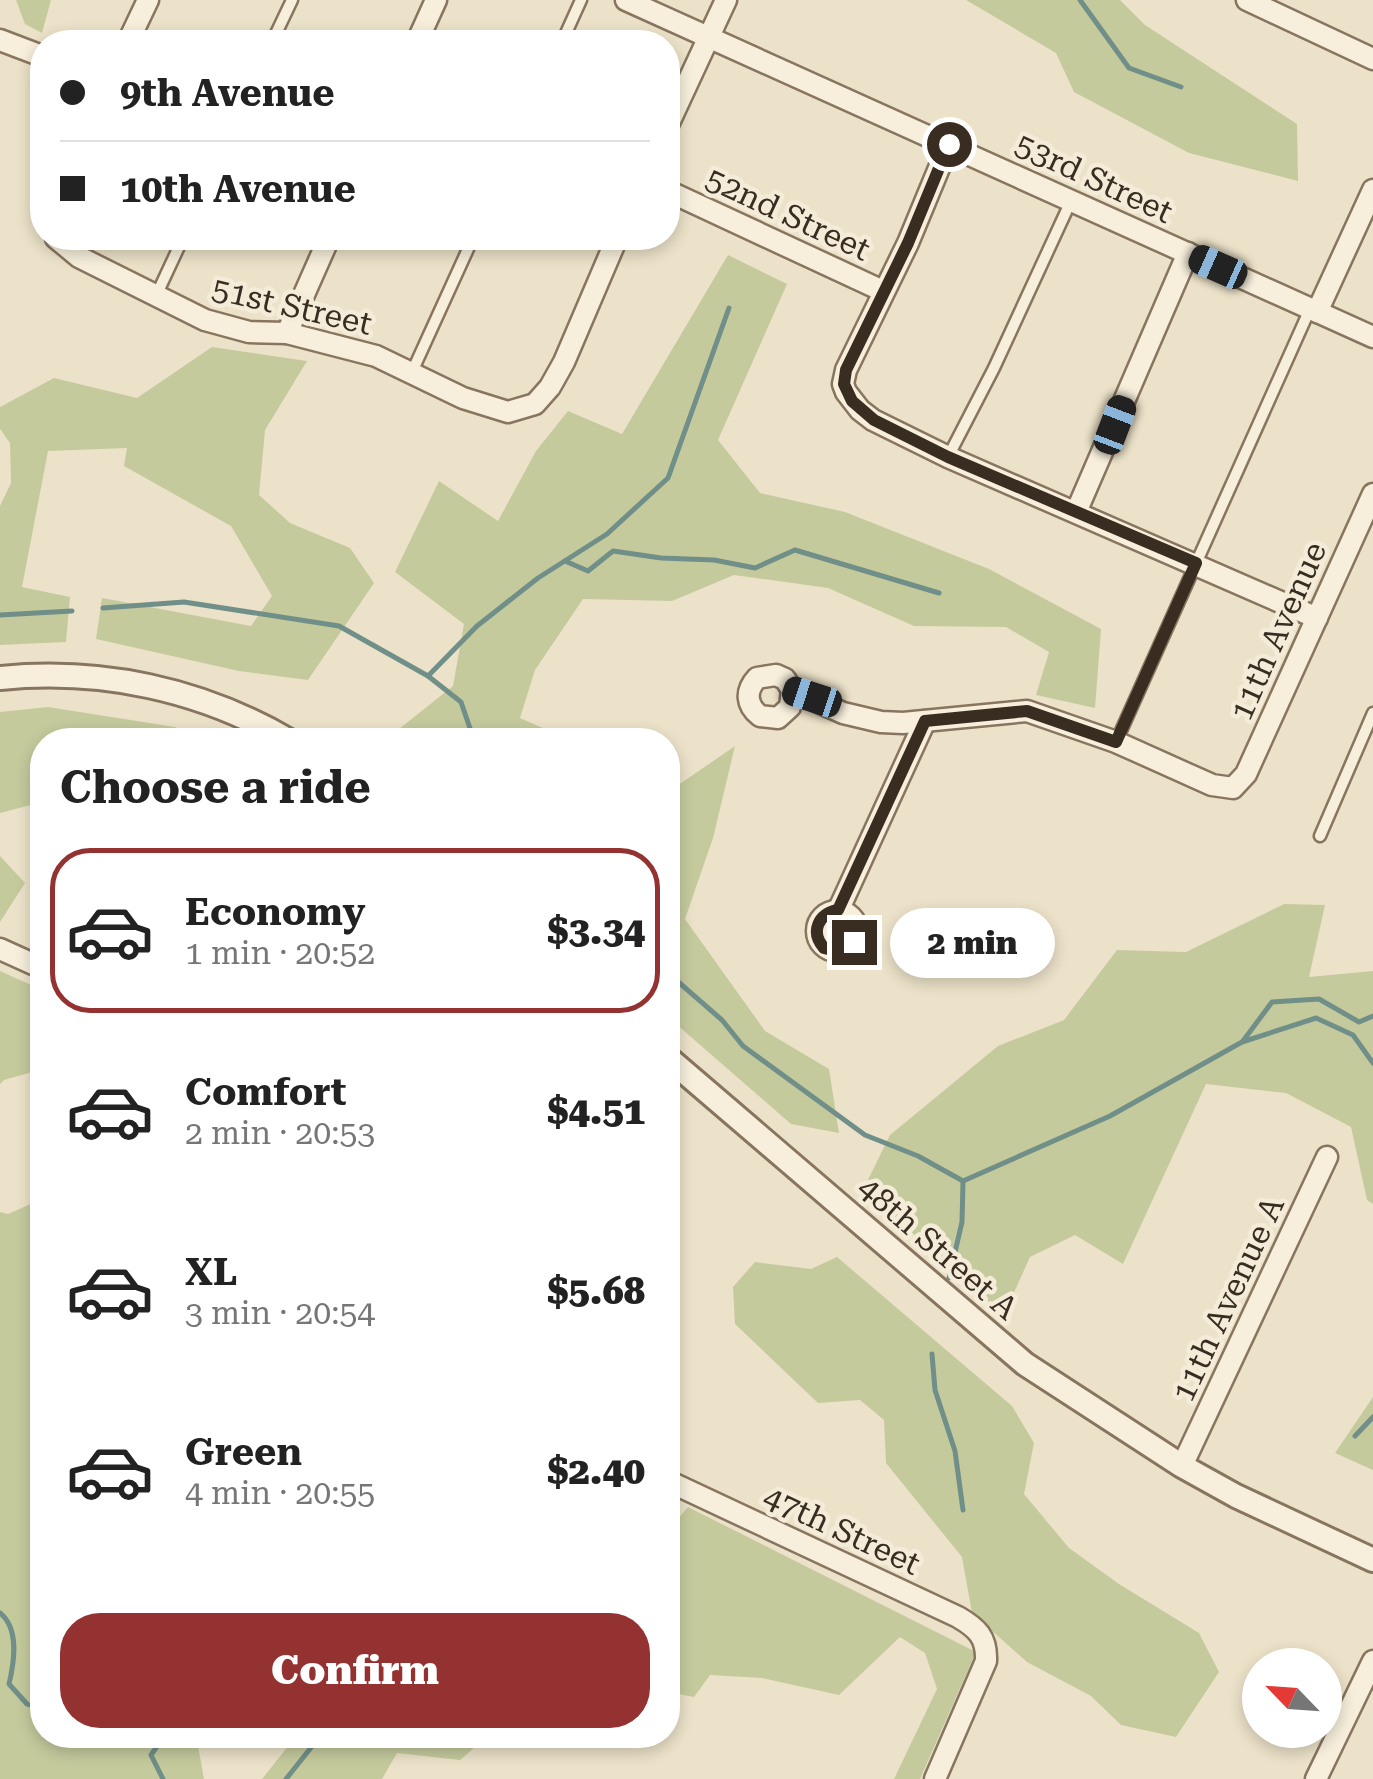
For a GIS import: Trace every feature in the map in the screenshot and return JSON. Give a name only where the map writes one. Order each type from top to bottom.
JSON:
[{"type":"street","points":[[134,30],[148,0]]},
{"type":"street","points":[[422,30],[436,0]]},
{"type":"street","name":"53rd Street","points":[[626,0],[1373,337]]},
{"type":"street","points":[[680,99],[726,0]]},
{"type":"street","points":[[1248,0],[1373,59]]},
{"type":"street","points":[[0,40],[30,51]]},
{"type":"street","points":[[949,144],[908,243],[846,370],[846,392],[874,420],[948,457],[1077,510],[1317,618]]},
{"type":"street","points":[[1313,310],[1372,194]]},
{"type":"street","name":"52nd Street","points":[[680,196],[883,291]]},
{"type":"street","name":"51st Street","points":[[71,250],[205,320],[249,332],[287,333],[376,356],[481,406],[508,412],[544,397],[564,362],[613,250]]},
{"type":"street","points":[[287,333],[324,250]]},
{"type":"street","points":[[1077,510],[1188,253]]},
{"type":"street","name":"11th Avenue","points":[[1116,742],[1194,779],[1233,788],[1246,774],[1373,494]]},
{"type":"street","points":[[0,678],[70,675],[142,684],[228,710],[264,728]]},
{"type":"street","points":[[792,690],[865,719],[903,723],[1027,711],[1116,742]]},
{"type":"street","points":[[838,910],[925,721]]},
{"type":"street","points":[[0,949],[30,963]]},
{"type":"street","name":"48th Street A","points":[[680,1068],[978,1327],[1068,1394],[1236,1496],[1373,1560]]},
{"type":"street","name":"11th Avenue A","points":[[1182,1466],[1327,1157]]},
{"type":"street","name":"47th Street","points":[[680,1488],[973,1626],[985,1642],[986,1661],[935,1779]]},
{"type":"street","points":[[1316,1779],[1373,1661]]},
{"type":"lane","points":[[278,30],[292,0]]},
{"type":"lane","points":[[568,30],[582,0]]},
{"type":"lane","points":[[948,457],[986,385],[1071,200]]},
{"type":"lane","points":[[156,296],[177,250]]},
{"type":"lane","points":[[412,372],[468,250]]},
{"type":"lane","points":[[1116,742],[1313,310]]},
{"type":"lane","points":[[1320,836],[1373,713]]},
{"type":"green space","points":[[16,0],[51,0],[43,30],[25,24]]},
{"type":"green space","points":[[966,0],[1120,0],[1145,25],[1297,124],[1298,181],[1189,153],[1074,92],[1056,53]]},
{"type":"green space","points":[[728,255],[787,284],[718,440],[760,493],[845,512],[989,569],[1101,629],[1095,708],[1036,695],[1049,652],[1006,627],[914,626],[828,588],[734,575],[672,601],[583,599],[535,670],[520,718],[543,728],[400,728],[453,686],[464,624],[395,572],[439,481],[498,521],[536,451],[568,411],[622,434]]},
{"type":"green space","points":[[212,347],[307,361],[265,430],[259,495],[290,523],[350,548],[374,583],[308,680],[239,671],[96,639],[102,598],[251,626],[272,596],[231,526],[124,466],[127,448],[48,451],[22,587],[70,597],[66,642],[0,645],[0,506],[11,483],[10,443],[0,429],[0,407],[54,378],[137,398]]},
{"type":"green space","points":[[48,707],[177,728],[30,728],[30,805],[0,813],[0,712]]},
{"type":"green space","points":[[735,746],[713,838],[685,919],[765,1031],[829,1069],[839,1133],[791,1124],[680,1027],[680,784]]},
{"type":"green space","points":[[0,856],[25,883],[0,922]]},
{"type":"green space","points":[[1284,904],[1325,905],[1309,977],[1373,971],[1373,1204],[1367,1200],[1351,1127],[1286,1093],[1206,1084],[1123,1264],[1075,1235],[1030,1257],[1003,1317],[864,1188],[890,1135],[998,1046],[1064,1020],[1117,950],[1186,952]]},
{"type":"green space","points":[[0,971],[30,985],[30,1073],[0,1084]]},
{"type":"green space","points":[[30,1204],[30,1748],[198,1748],[204,1779],[0,1779],[0,1212],[8,1214]]},
{"type":"green space","points":[[837,1257],[1012,1406],[1034,1443],[1024,1494],[1069,1548],[1199,1633],[1219,1672],[1176,1737],[1121,1725],[1091,1696],[1027,1662],[972,1613],[962,1557],[886,1463],[884,1420],[860,1400],[818,1403],[735,1324],[733,1287],[755,1262],[811,1269]]},
{"type":"green space","points":[[1373,1397],[1373,1470],[1335,1453]]},
{"type":"green space","points":[[688,1507],[976,1652],[920,1779],[894,1779],[937,1689],[925,1653],[900,1637],[839,1695],[762,1678],[710,1675],[694,1697],[680,1694],[680,1517]]},
{"type":"green space","points":[[287,1748],[474,1748],[460,1760],[397,1753],[382,1779],[262,1779]]},
{"type":"waterway","points":[[1080,0],[1129,68],[1181,87]]},
{"type":"waterway","points":[[428,676],[477,626],[538,578],[607,534],[668,478],[729,308]]},
{"type":"waterway","points":[[565,561],[588,571],[613,551],[714,560],[755,568],[795,550],[939,593]]},
{"type":"waterway","points":[[103,608],[184,602],[339,626],[428,676],[461,702],[470,728]]},
{"type":"waterway","points":[[0,615],[72,611]]},
{"type":"waterway","points":[[680,983],[722,1020],[743,1046],[865,1135],[918,1156],[963,1181],[1110,1116],[1242,1042],[1316,1018],[1353,1035],[1373,1063]]},
{"type":"waterway","points":[[1243,1041],[1272,1002],[1319,999],[1359,1022],[1373,1016]]},
{"type":"waterway","points":[[949,1278],[962,1222],[963,1182]]},
{"type":"waterway","points":[[932,1354],[935,1390],[955,1451],[963,1510]]},
{"type":"waterway","points":[[1355,1436],[1373,1417]]},
{"type":"waterway","points":[[0,1613],[13,1637],[9,1684],[30,1705]]},
{"type":"waterway","points":[[156,1748],[151,1755],[163,1779]]},
{"type":"waterway","points":[[286,1779],[311,1748]]},
{"type":"route","points":[[854,942],[840,952],[824,948],[817,925],[824,915],[838,910],[925,721],[1027,711],[1116,742],[1196,563],[948,457],[874,420],[852,401],[844,384],[846,370],[908,243],[949,144]]}]
